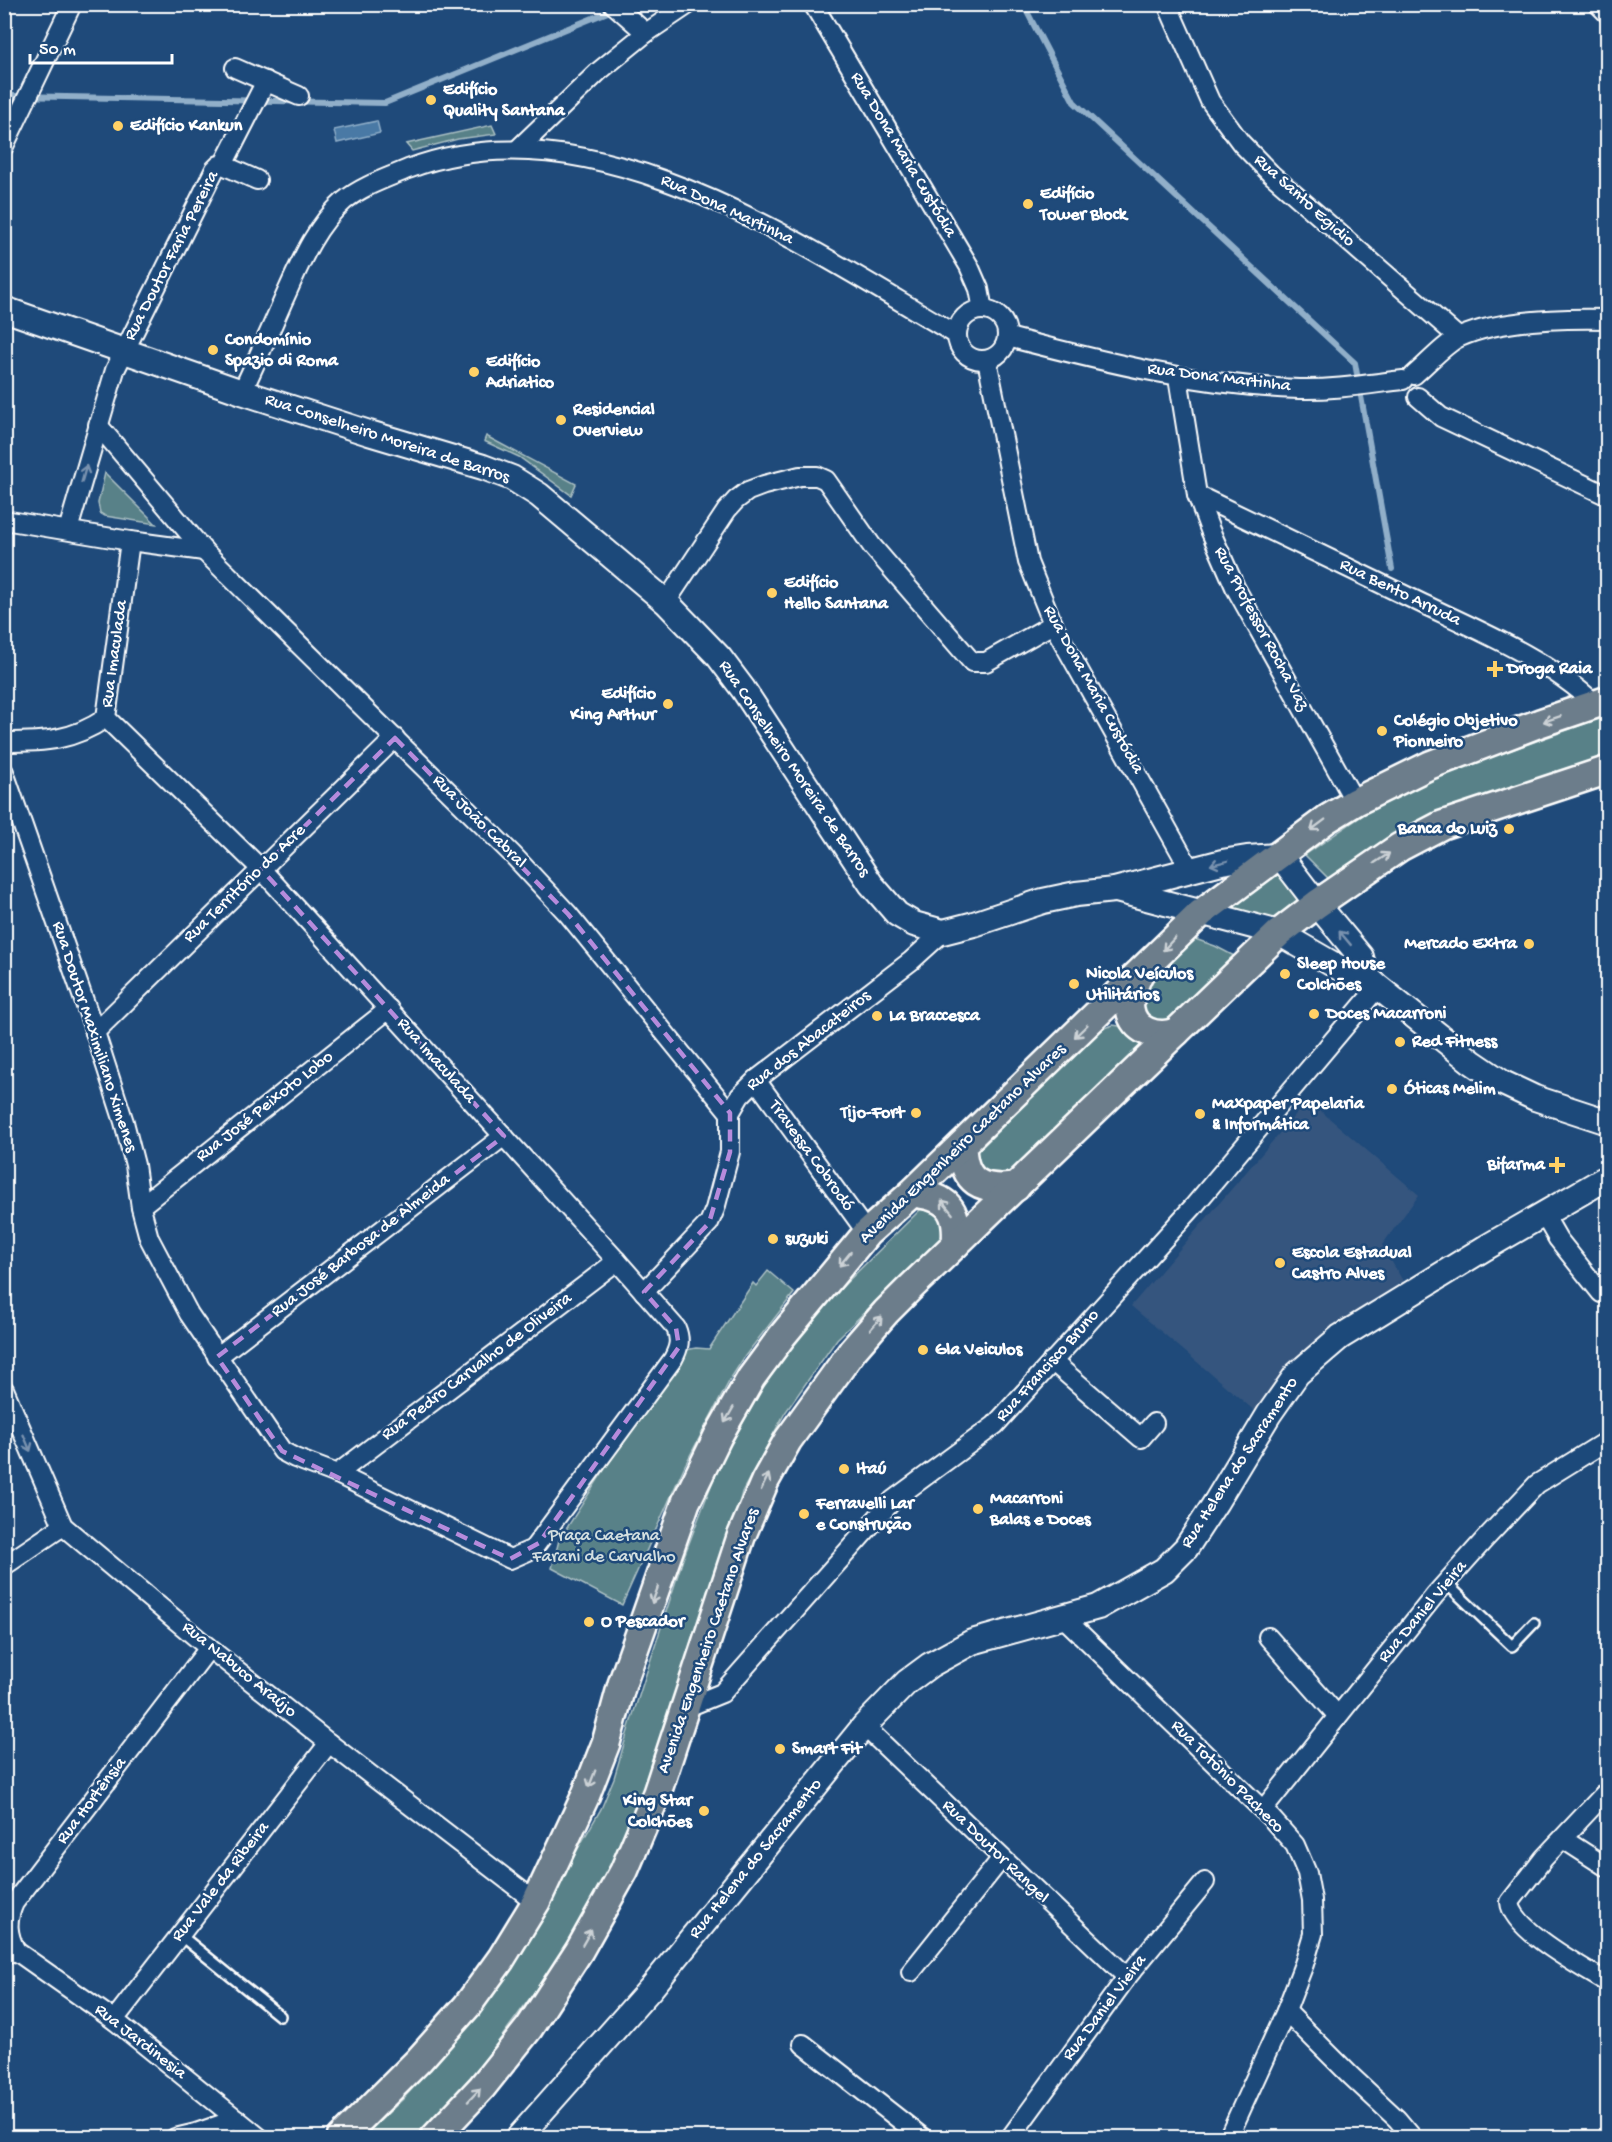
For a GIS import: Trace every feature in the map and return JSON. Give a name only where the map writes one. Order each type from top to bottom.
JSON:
[{"type":"main road","name":"Rua Conselheiro Moreira de Barros","points":[[4,309],[242,392],[483,467],[512,478],[539,495],[666,602],[719,657],[871,884],[897,914],[914,924],[943,932],[1043,901],[1076,894],[1114,890],[1247,858],[1277,856],[1284,861],[1361,957],[1375,980],[1472,1062],[1503,1083],[1535,1098],[1608,1122]]},
{"type":"main road","name":"Avenida Engenheiro Caetano Alvares","points":[[341,2138],[419,2060],[467,2006],[501,1959],[536,1902],[585,1797],[606,1743],[622,1684],[686,1502],[718,1436],[757,1369],[867,1233],[912,1193],[1201,913],[1327,819],[1355,802],[1430,765],[1601,702]]},
{"type":"main road","name":"Avenida Engenheiro Caetano Alvares","points":[[434,2138],[482,2086],[529,2028],[579,1951],[624,1871],[657,1793],[741,1537],[765,1481],[788,1440],[860,1342],[886,1312],[1279,933],[1400,847],[1442,825],[1608,770]]},
{"type":"main road","name":"Rua Conselheiro Moreira de Barros","points":[[1114,890],[1279,933],[1347,973],[1375,980]]},
{"type":"main road","points":[[1138,976],[1130,1002],[1132,1017],[1150,1034],[1163,1036],[1176,1032]]},
{"type":"main road","points":[[962,1145],[962,1158],[975,1183],[992,1189],[1016,1187]]},
{"type":"main road","name":"Rua Helena do Sacramento","points":[[525,2135],[652,1987],[864,1726],[907,1682],[972,1642],[1098,1608],[1164,1570],[1186,1548],[1269,1414],[1297,1374],[1358,1326],[1543,1213],[1608,1177]]},
{"type":"main road","points":[[912,1193],[940,1198],[950,1207],[956,1219],[956,1244]]},
{"type":"street","points":[[4,146],[72,4]]},
{"type":"street","points":[[612,4],[646,33]]},
{"type":"street","points":[[517,150],[598,72],[646,33],[689,4]]},
{"type":"street","name":"Rua Dona Maria Custódia","points":[[813,4],[969,266],[979,290],[983,310]]},
{"type":"street","name":"Rua Santo Egidio","points":[[1167,4],[1210,101],[1241,142],[1271,174],[1458,337]]},
{"type":"street","points":[[1598,4],[1608,15]]},
{"type":"street","points":[[235,68],[299,96]]},
{"type":"street","name":"Rua Doutor Faria Pereira","points":[[223,165],[266,81]]},
{"type":"street","name":"Rua Dona Martinha","points":[[242,392],[306,250],[328,217],[345,200],[372,184],[422,164],[462,154],[517,150],[588,159],[644,172],[711,199],[810,249],[957,335]]},
{"type":"street","name":"Rua Doutor Faria Pereira","points":[[68,530],[115,370],[215,169],[223,165],[257,180]]},
{"type":"street","points":[[983,310],[993,312],[1001,318],[1007,327],[1008,337],[1002,352],[987,360],[972,359],[961,349],[957,335],[958,327],[968,314],[983,310]]},
{"type":"street","points":[[1608,319],[1579,318],[1542,321],[1484,330],[1458,337],[1414,386],[1441,417],[1608,496]]},
{"type":"street","name":"Rua Dona Martinha","points":[[1008,337],[1178,377],[1252,386],[1301,389],[1414,386]]},
{"type":"street","name":"Rua Dona Maria Custódia","points":[[987,360],[1028,562],[1053,624],[1191,870]]},
{"type":"street","name":"Rua Professor Rocha Vaz","points":[[1178,377],[1197,495],[1210,530],[1235,587],[1355,802]]},
{"type":"street","name":"Rua João Cabral","points":[[98,425],[204,552],[512,854],[568,914],[730,1113]]},
{"type":"street","points":[[666,602],[736,500],[748,491],[764,485],[800,476],[817,476],[826,480],[872,546],[972,662],[986,662],[1053,624]]},
{"type":"street","name":"Rua Bento Arruda","points":[[1197,495],[1469,626],[1554,672],[1601,702]]},
{"type":"street","points":[[4,520],[204,552]]},
{"type":"street","name":"Rua Imaculada","points":[[130,541],[106,718],[261,869],[617,1260],[676,1328],[679,1335],[679,1347],[673,1359],[539,1543],[527,1553],[510,1558]]},
{"type":"street","points":[[4,742],[39,742],[60,739],[78,734],[106,718]]},
{"type":"street","name":"Rua Território do Acre","points":[[95,1032],[394,738]]},
{"type":"street","name":"Rua Doutor Maximiliano Ximenes","points":[[4,772],[124,1122],[149,1238],[189,1314],[282,1450],[295,1458],[337,1474],[510,1558]]},
{"type":"street","name":"Rua dos Abacateiros","points":[[730,1113],[740,1096],[756,1080],[911,961],[943,932]]},
{"type":"street","name":"Rua Francisco Bruno","points":[[685,1708],[722,1693],[893,1500],[995,1425],[1193,1207],[1375,980]]},
{"type":"street","name":"Rua José Peixoto Lobo","points":[[141,1206],[388,1009]]},
{"type":"street","name":"Travessa Cobrodó","points":[[756,1080],[867,1233]]},
{"type":"street","points":[[644,1292],[709,1223],[730,1152],[730,1113]]},
{"type":"street","name":"Rua José Barbosa de Almeida","points":[[217,1357],[504,1136]]},
{"type":"street","points":[[1543,1213],[1558,1239],[1601,1293]]},
{"type":"street","name":"Rua Pedro Carvalho de Oliveira","points":[[337,1474],[617,1260]]},
{"type":"street","points":[[1052,1361],[1142,1438],[1154,1423]]},
{"type":"street","name":"Rua Nabuco Araújo","points":[[4,1389],[63,1526],[209,1648],[536,1902]]},
{"type":"street","name":"Rua Daniel Vieira","points":[[1263,1810],[1337,1715],[1446,1583],[1537,1484],[1608,1440]]},
{"type":"street","points":[[4,1566],[63,1526]]},
{"type":"street","name":"Rua Totônio Pacheco","points":[[1064,1618],[1263,1810],[1295,1845],[1307,1873],[1312,1900],[1313,1934],[1286,2011],[1228,2138]]},
{"type":"street","points":[[1268,1637],[1337,1715]]},
{"type":"street","name":"Rua Hortênsia","points":[[10,1953],[11,1941],[7,1920],[14,1903],[209,1648]]},
{"type":"street","name":"Rua Doutor Rangel","points":[[864,1726],[1127,1977]]},
{"type":"street","name":"Rua Vale da Ribeira","points":[[114,2020],[329,1743]]},
{"type":"street","points":[[1608,1790],[1511,1899],[1510,1906],[1513,1915],[1524,1926],[1555,1950],[1608,1983]]},
{"type":"street","points":[[1563,1839],[1608,1868]]},
{"type":"street","points":[[911,1972],[1001,1859]]},
{"type":"street","name":"Rua Daniel Vieira","points":[[1010,2138],[1127,1977],[1204,1882]]},
{"type":"street","name":"Rua Jardinesia","points":[[10,1953],[114,2020],[260,2138]]},
{"type":"street","points":[[1286,2011],[1397,2119],[1413,2138]]},
{"type":"street","points":[[803,2044],[923,2138]]},
{"type":"street","points":[[175,2138],[237,2119]]},
{"type":"lane","points":[[1446,1583],[1512,1646],[1534,1623]]},
{"type":"lane","points":[[180,1935],[280,2016]]},
{"type":"highlighted area","points":[[395,738],[568,914],[730,1113],[730,1152],[709,1223],[644,1292],[676,1328],[679,1347],[539,1543],[510,1559],[282,1451],[217,1357],[504,1136],[261,869]]},
{"type":"shaded area","points":[[377,121],[380,133],[337,143],[334,130]]},
{"type":"shaded area","name":"Escola Estadual Castro Alves","points":[[1308,1100],[1419,1195],[1382,1245],[1403,1281],[1335,1325],[1291,1366],[1256,1412],[1131,1306]]},
{"type":"green space","points":[[492,125],[496,134],[458,139],[412,151],[406,144]]},
{"type":"green space","points":[[486,436],[576,484],[571,495],[519,457],[484,441]]},
{"type":"green space","points":[[105,473],[156,524],[105,516],[100,513],[98,503]]},
{"type":"green space","points":[[1607,716],[1607,763],[1331,881],[1305,855],[1369,811],[1438,776]]},
{"type":"green space","points":[[1285,868],[1305,898],[1271,925],[1220,914]]},
{"type":"green space","points":[[1192,938],[1236,957],[1161,1029],[1139,1015],[1145,983]]},
{"type":"green space","points":[[1113,1025],[1135,1032],[1142,1046],[999,1184],[987,1182],[971,1158],[1098,1031]]},
{"type":"green space","points":[[925,1205],[951,1225],[942,1237],[837,1339],[785,1413],[742,1492],[718,1586],[633,1831],[578,1929],[484,2061],[426,2129],[417,2137],[362,2138],[403,2099],[449,2048],[507,1976],[543,1918],[576,1852],[601,1809],[614,1778],[683,1559],[717,1470],[761,1390],[804,1330],[836,1293]]},
{"type":"green space","name":"Praça Caetana Farani de Carvalho","points":[[768,1271],[794,1293],[745,1356],[731,1378],[685,1465],[622,1605],[552,1568],[559,1540],[686,1350],[709,1349],[753,1283],[756,1286]]},
{"type":"waterway","points":[[1023,4],[1074,102],[1355,363],[1392,569]]},
{"type":"waterway","points":[[13,96],[385,103],[615,9]]},
{"type":"place","name":"Edifício Quality Santana","points":[[431,100]]},
{"type":"place","name":"Edifício Kankun","points":[[118,126]]},
{"type":"place","name":"Edifício Tower Block","points":[[1028,204]]},
{"type":"place","name":"Condomínio Spazio di Roma","points":[[213,350]]},
{"type":"place","name":"Edifício Adriatico","points":[[474,372]]},
{"type":"place","name":"Residencial Overview","points":[[561,420]]},
{"type":"place","name":"Edifício Hello Santana","points":[[772,593]]},
{"type":"place","name":"Droga Raia","points":[[1495,669]]},
{"type":"place","name":"Edifício King Arthur","points":[[668,704]]},
{"type":"place","name":"Colégio Objetivo Pionneiro","points":[[1382,731]]},
{"type":"place","name":"Banca do Luiz","points":[[1509,829]]},
{"type":"place","name":"Mercado Extra","points":[[1529,944]]},
{"type":"place","name":"Sleep House Colchões","points":[[1285,974]]},
{"type":"place","name":"Nicola Veículos Utilitários","points":[[1074,984]]},
{"type":"place","name":"Doces Macarroni","points":[[1314,1014]]},
{"type":"place","name":"La Braccesca","points":[[877,1016]]},
{"type":"place","name":"Red Fitness","points":[[1400,1042]]},
{"type":"place","name":"Óticas Melim","points":[[1392,1089]]},
{"type":"place","name":"Tijo-Fort","points":[[916,1113]]},
{"type":"place","name":"Maxpaper Papelaria & Informática","points":[[1200,1114]]},
{"type":"place","name":"Bifarma","points":[[1557,1165]]},
{"type":"place","name":"suzuki","points":[[773,1239]]},
{"type":"place","name":"Escola Estadual Castro Alves","points":[[1280,1263]]},
{"type":"place","name":"Gla Veiculos","points":[[923,1350]]},
{"type":"place","name":"Itaú","points":[[844,1469]]},
{"type":"place","name":"Macarroni Balas e Doces","points":[[978,1509]]},
{"type":"place","name":"Ferravelli Lar e Construção","points":[[804,1514]]},
{"type":"place","name":"O Pescador","points":[[589,1622]]},
{"type":"place","name":"Smart Fit","points":[[780,1749]]},
{"type":"place","name":"King Star Colchões","points":[[704,1811]]}]
